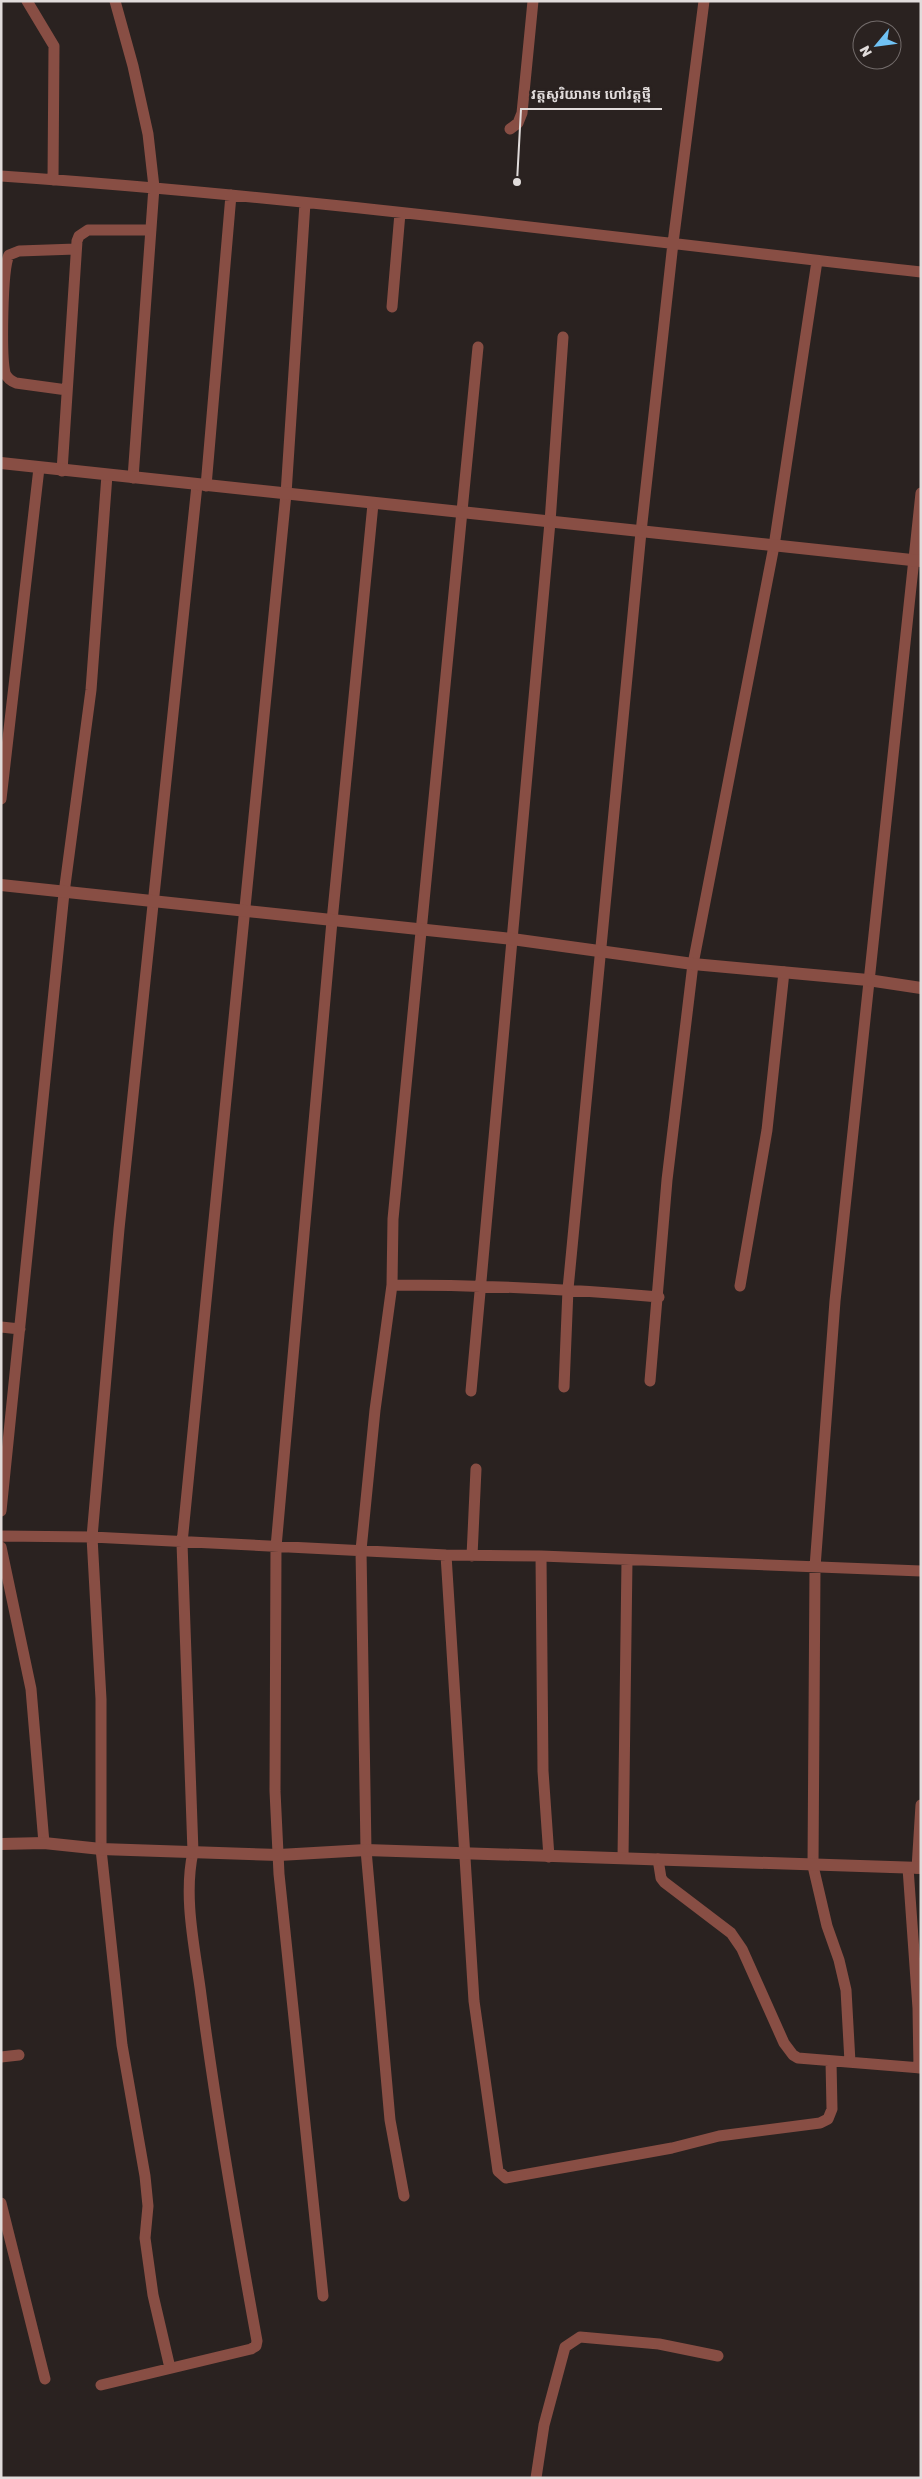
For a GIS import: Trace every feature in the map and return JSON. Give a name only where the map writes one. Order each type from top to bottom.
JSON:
[{"type":"street","points":[[26,1],[54,46],[53,180]]},
{"type":"street","points":[[115,1],[133,66],[148,134],[154,186],[133,478]]},
{"type":"street","points":[[510,129],[518,123],[522,112],[533,1]]},
{"type":"street","points":[[564,1388],[568,1288],[641,532],[673,243],[704,1]]},
{"type":"street","points":[[1,176],[154,186],[921,272]]},
{"type":"street","points":[[170,2368],[153,2295],[146,2248],[144,2232],[148,2206],[145,2176],[122,2045],[101,1849],[101,1698],[92,1538],[118,1229],[152,902],[202,485],[231,195]]},
{"type":"street","points":[[101,2385],[251,2349],[256,2346],[257,2341],[234,2216],[207,2040],[190,1904],[188,1874],[193,1852],[182,1543],[286,494],[305,203]]},
{"type":"street","points":[[392,307],[400,213]]},
{"type":"street","points":[[62,471],[76,249],[79,236],[88,230],[151,230]]},
{"type":"street","points":[[67,390],[16,383],[7,376],[4,358],[4,301],[7,258],[12,253],[76,249]]},
{"type":"street","points":[[650,1381],[667,1180],[693,964],[774,546],[817,261]]},
{"type":"street","points":[[470,1390],[550,522],[563,337]]},
{"type":"street","points":[[404,2196],[390,2120],[366,1850],[361,1550],[375,1410],[392,1285],[392,1219],[478,347]]},
{"type":"street","points":[[1,464],[917,561]]},
{"type":"street","points":[[1,799],[39,468]]},
{"type":"street","points":[[1,1512],[64,892],[91,690],[107,475]]},
{"type":"street","points":[[850,2062],[846,1990],[839,1960],[827,1926],[813,1866],[815,1566],[835,1301],[868,980],[917,561],[921,493]]},
{"type":"street","points":[[322,2296],[279,1855],[275,1791],[276,1547],[332,921],[373,504]]},
{"type":"street","points":[[1,885],[512,939],[693,964],[868,980],[921,988]]},
{"type":"street","points":[[740,1286],[767,1130],[784,972]]},
{"type":"street","points":[[392,1285],[568,1288],[658,1297]]},
{"type":"street","points":[[1,1328],[20,1329]]},
{"type":"street","points":[[472,1556],[476,1469]]},
{"type":"street","points":[[1,1536],[92,1538],[472,1556],[541,1556],[921,1571]]},
{"type":"street","points":[[1,1547],[31,1689],[44,1843]]},
{"type":"street","points":[[446,1555],[474,2000],[498,2171],[506,2178],[672,2148],[719,2136],[820,2123],[828,2120],[832,2110],[831,2061]]},
{"type":"street","points":[[541,1556],[543,1770],[549,1858]]},
{"type":"street","points":[[623,1858],[627,1560]]},
{"type":"street","points":[[658,1859],[661,1878],[664,1882],[724,1928],[742,1948],[784,2043],[793,2055],[798,2058],[920,2068],[915,1868],[921,1805]]},
{"type":"street","points":[[1,1844],[44,1843],[101,1849],[279,1855],[366,1850],[549,1858],[623,1858],[915,1868]]},
{"type":"street","points":[[1,2057],[19,2055]]},
{"type":"street","points":[[1,2203],[45,2378]]},
{"type":"street","points":[[536,2478],[544,2425],[565,2347],[572,2340],[580,2337],[659,2344],[718,2356]]},
{"type":"place","name":"វត្តសូរិយារាម ហៅវត្តថ្មី","points":[[517,182]]}]
